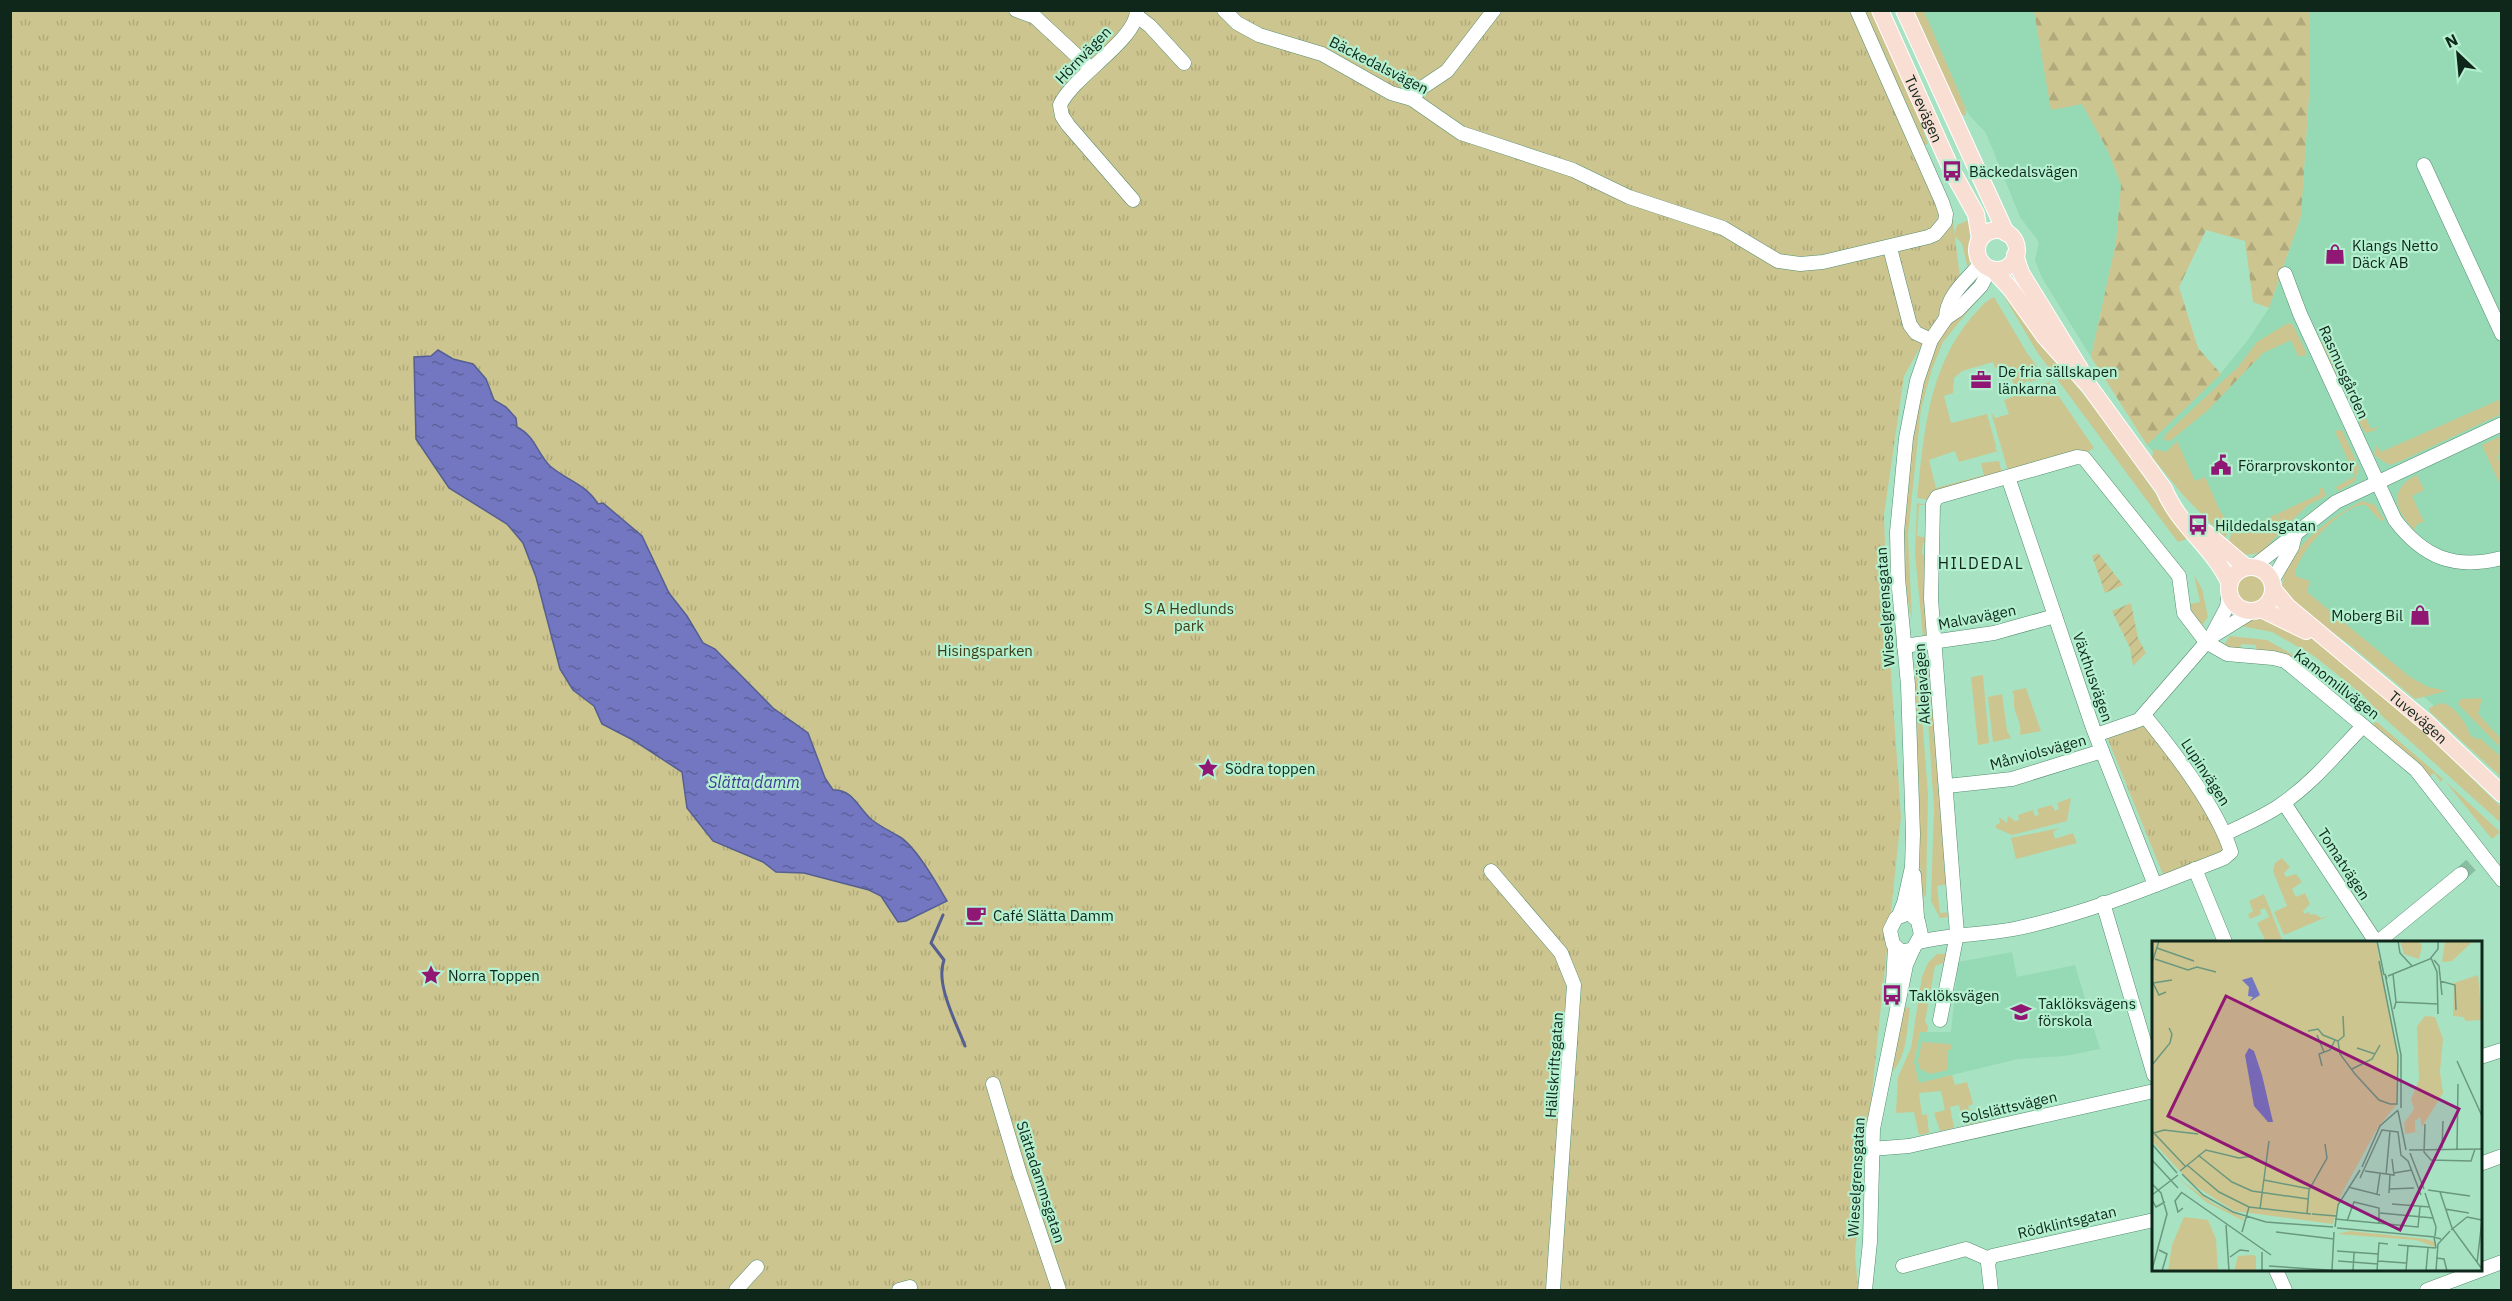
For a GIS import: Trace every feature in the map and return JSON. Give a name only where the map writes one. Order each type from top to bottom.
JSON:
[{"type":"main road","name":"Tuvevägen","points":[[1880,10],[1952,171],[1977,214],[1980,239],[1978,252],[2010,288],[2045,338],[2088,386],[2164,489],[2221,548],[2250,567],[2265,571],[2288,607],[2427,723],[2502,794]]},
{"type":"main road","name":"Tuvevägen","points":[[1904,10],[2006,233],[2014,245],[2021,273],[2059,330],[2088,386]]},
{"type":"main road","points":[[1980,239],[1991,230],[2006,233]]},
{"type":"main road","points":[[1989,267],[2008,267],[2015,255]]},
{"type":"main road","name":"Tuvevägen","points":[[2164,489],[2170,505],[2220,564],[2237,607],[2257,610],[2331,644]]},
{"type":"main road","points":[[2229,587],[2236,572],[2250,567]]},
{"type":"main road","points":[[2257,610],[2271,599],[2272,585]]},
{"type":"street","points":[[1016,10],[1035,17],[1090,69]]},
{"type":"street","name":"Bäckedalsvägen","points":[[1224,10],[1237,23],[1259,35],[1322,54],[1391,93],[1412,99],[1461,133],[1573,170],[1629,197],[1723,228],[1778,261],[1800,264],[1823,262],[1890,248],[1935,234],[1943,227],[1946,214],[1857,10]]},
{"type":"street","points":[[1412,99],[1419,89],[1447,71],[1494,10]]},
{"type":"street","name":"Hörnvägen","points":[[1133,200],[1062,116],[1062,100],[1090,69],[1132,30],[1137,13],[1184,63]]},
{"type":"street","points":[[2424,165],[2502,334]]},
{"type":"street","points":[[1890,248],[1910,325],[1916,333],[1931,340]]},
{"type":"street","name":"Wieselgrensgatan","points":[[1892,1029],[1898,1013],[1906,965],[1916,945],[1918,921],[1912,867],[1908,685],[1898,578],[1901,482],[1914,393],[1931,340],[1946,318],[1946,307],[1953,296],[1989,267]]},
{"type":"street","name":"Rasmusgården","points":[[2285,274],[2376,484],[2395,520],[2410,540],[2432,555],[2454,562],[2483,563],[2502,558]]},
{"type":"street","points":[[2250,567],[2336,502],[2502,424]]},
{"type":"street","name":"Aklejavägen","points":[[1940,1020],[1954,934],[1947,786],[1931,595],[1931,527],[1935,499],[2077,457],[2084,458]]},
{"type":"street","name":"Kamomillvägen","points":[[2084,458],[2179,576],[2184,613],[2218,651],[2285,661],[2416,771],[2479,850],[2471,865],[2502,880]]},
{"type":"street","name":"Växthusvägen","points":[[2008,477],[2096,735],[2155,885]]},
{"type":"street","points":[[2272,585],[2292,547],[2295,535]]},
{"type":"street","name":"Månviolsvägen","points":[[2096,735],[2139,720],[2144,715],[2208,640],[2227,607],[2229,587]]},
{"type":"street","name":"Månviolsvägen","points":[[2208,640],[2257,610]]},
{"type":"street","name":"Malvavägen","points":[[1904,646],[1994,633],[2055,616]]},
{"type":"street","name":"Lupinvägen","points":[[2144,715],[2167,743],[2225,834],[2231,852],[2224,858],[2195,869]]},
{"type":"street","points":[[2225,834],[2284,802],[2331,762],[2363,726]]},
{"type":"street","name":"Månviolsvägen","points":[[1947,786],[2012,779],[2102,751]]},
{"type":"street","name":"Tomatvägen","points":[[2284,802],[2376,941]]},
{"type":"street","points":[[2378,941],[2471,865]]},
{"type":"street","name":"Wieselgrensgatan","points":[[1865,1290],[1871,1220],[1871,1149],[1892,1029],[1895,948],[1891,941],[1890,930],[1904,903],[1912,867]]},
{"type":"street","points":[[1895,948],[1902,952],[1916,945],[1954,934],[2013,929],[2103,903],[2195,869],[2225,941]]},
{"type":"street","name":"Hällskriftsgatan","points":[[1491,871],[1561,953],[1574,985],[1553,1290]]},
{"type":"street","points":[[2103,903],[2152,1068]]},
{"type":"street","points":[[1899,915],[1909,913],[1918,921],[1954,934]]},
{"type":"street","points":[[2482,1058],[2502,1050]]},
{"type":"street","name":"Slättadammsgatan","points":[[993,1084],[1059,1290]]},
{"type":"street","name":"Solslättsvägen","points":[[1871,1149],[1909,1146],[2152,1091]]},
{"type":"street","points":[[2482,1164],[2502,1155]]},
{"type":"street","name":"Rödklintsgatan","points":[[1903,1266],[1964,1250],[1972,1250],[1989,1258],[2152,1220]]},
{"type":"street","points":[[1989,1258],[1991,1290]]},
{"type":"street","points":[[2482,1269],[2502,1262]]},
{"type":"street","points":[[736,1290],[758,1267]]},
{"type":"street","points":[[2277,1271],[2285,1290]]},
{"type":"street","points":[[2427,1290],[2478,1271]]},
{"type":"shaded area","points":[[1924,11],[2034,11],[2051,109],[2082,104],[2108,151],[2121,185],[2116,242],[2091,357],[2042,278],[2035,260],[2039,242],[2020,217],[1986,133],[1968,114]]},
{"type":"shaded area","points":[[2309,11],[2501,11],[2501,769],[2431,703],[2296,587],[2287,574],[2260,550],[2250,551],[2221,526],[2147,445],[2221,373],[2247,341],[2269,308],[2301,216],[2309,96]]},
{"type":"shaded area","name":"Taklöksvägens förskola","points":[[2012,952],[2017,977],[2075,965],[2100,1049],[2065,1056],[2018,1059],[1919,1083],[1914,1062],[1920,1032],[1951,1032],[1958,962]]},
{"type":"green space","name":"Hisingsparken","points":[[10,11],[1867,11],[1952,213],[1960,277],[1904,376],[1884,515],[1888,630],[1901,817],[1855,1253],[1858,1290],[11,1290]]},
{"type":"green space","points":[[1862,11],[1872,11],[1914,103],[1928,144],[1922,146]]},
{"type":"green space","points":[[1912,11],[1924,11],[1966,109],[1966,116],[1959,114]]},
{"type":"green space","points":[[2034,11],[2309,11],[2309,96],[2301,216],[2269,308],[2253,302],[2245,241],[2206,230],[2179,287],[2198,348],[2221,374],[2147,445],[2091,357],[2116,242],[2121,185],[2108,151],[2082,104],[2051,110]]},
{"type":"green space","points":[[1969,220],[1971,254],[1968,269],[1962,244],[1954,235],[1957,225]]},
{"type":"green space","points":[[1981,295],[1943,342],[1932,369],[1921,409],[1908,535],[1912,619],[1904,559],[1904,522],[1917,408],[1934,349],[1942,333]]},
{"type":"green space","points":[[2007,295],[2028,327],[2107,423],[2187,539],[2178,542],[2037,352],[2004,296]]},
{"type":"green space","points":[[1994,297],[2027,353],[2045,377],[2030,382],[2028,380],[2022,385],[2014,384],[2011,378],[2006,379],[2002,366],[1995,368],[1993,362],[1962,371],[1954,378],[1953,393],[1944,396],[1951,423],[1987,414],[1995,449],[1998,451],[1959,462],[1955,451],[1929,460],[1936,488],[1984,475],[1981,463],[1999,461],[2002,473],[1929,500],[1917,498],[1930,403],[1945,359],[1971,318]]},
{"type":"green space","points":[[2288,323],[2293,325],[2306,352],[2305,356],[2298,356],[2291,340],[2263,353],[2257,342]]},
{"type":"green space","points":[[2327,335],[2371,429],[2377,427],[2376,430],[2366,433],[2362,428],[2322,345],[2322,339]]},
{"type":"green space","points":[[2257,342],[2263,353],[2208,410],[2198,404],[2238,367]]},
{"type":"green space","points":[[2049,382],[2094,448],[2085,454],[2008,471],[1991,412],[1995,418],[2009,414],[2004,400]]},
{"type":"green space","points":[[2501,399],[2501,414],[2401,461],[2389,465],[2374,455],[2376,445],[2381,452]]},
{"type":"green space","points":[[2198,404],[2208,410],[2170,441],[2164,440],[2165,435]]},
{"type":"green space","points":[[2342,430],[2359,468],[2354,482],[2338,491],[2336,487],[2355,476],[2335,431]]},
{"type":"green space","points":[[2501,436],[2501,454],[2497,456],[2501,465],[2501,487],[2482,445]]},
{"type":"green space","points":[[2177,441],[2195,481],[2205,477],[2220,511],[2231,526],[2225,538],[2183,495],[2152,457],[2154,449],[2166,452]]},
{"type":"green space","points":[[2417,475],[2424,490],[2412,496],[2424,522],[2417,524],[2415,530],[2402,515],[2397,500],[2402,487]]},
{"type":"green space","points":[[2322,487],[2326,496],[2308,505],[2284,528],[2277,514],[2320,494],[2319,489]]},
{"type":"green space","points":[[2362,501],[2375,505],[2384,520],[2381,521],[2366,505],[2357,506],[2346,512],[2334,520],[2312,543],[2297,566],[2295,576],[2310,581],[2307,592],[2410,677],[2428,687],[2447,691],[2415,699],[2350,645],[2296,606],[2282,587],[2285,573],[2300,547],[2324,525]]},
{"type":"green space","points":[[1917,503],[1928,505],[1919,505],[1917,536],[1927,538],[1923,543],[1922,553],[1926,559],[1924,589],[1929,634],[1923,637],[1915,553]]},
{"type":"green space","points":[[2276,514],[2283,529],[2261,553],[2244,555],[2229,543],[2232,528],[2237,533]]},
{"type":"green space","points":[[2098,553],[2123,585],[2105,593],[2092,556]]},
{"type":"green space","points":[[2194,575],[2202,589],[2208,617],[2200,628],[2186,605],[2200,602]]},
{"type":"green space","points":[[2251,575],[2261,579],[2265,589],[2261,599],[2251,603],[2241,599],[2237,589],[2241,579]]},
{"type":"green space","points":[[2131,603],[2138,638],[2146,653],[2133,666],[2130,648],[2112,611]]},
{"type":"green space","points":[[2262,616],[2300,631],[2316,641],[2424,731],[2501,807],[2501,823],[2382,716],[2363,695],[2314,656],[2272,632],[2241,626],[2247,617]]},
{"type":"green space","points":[[2230,636],[2267,640],[2318,669],[2310,678],[2256,653],[2256,645],[2241,644],[2239,654],[2222,648]]},
{"type":"green space","points":[[1923,648],[1928,649],[1943,839],[1946,843],[1944,870],[1948,875],[1947,884],[1937,886],[1940,913],[1951,912],[1951,917],[1940,918],[1931,901],[1934,808]]},
{"type":"green space","points":[[1917,652],[1928,794],[1926,895],[1921,900],[1915,657]]},
{"type":"green space","points":[[1983,675],[1989,743],[1978,745],[1971,677]]},
{"type":"green space","points":[[2026,688],[2041,731],[2020,735],[2012,691]]},
{"type":"green space","points":[[2002,694],[2007,731],[2011,738],[1993,742],[1988,697]]},
{"type":"green space","points":[[2482,698],[2478,714],[2501,739],[2501,748],[2458,704],[2461,699]]},
{"type":"green space","points":[[2441,703],[2451,707],[2460,716],[2470,735],[2476,739],[2480,738],[2501,757],[2501,777],[2430,712],[2429,708]]},
{"type":"green space","points":[[2375,722],[2443,779],[2441,782],[2434,773],[2430,776],[2373,725]]},
{"type":"green space","points":[[2142,723],[2180,768],[2226,846],[2223,852],[2164,877],[2107,737]]},
{"type":"green space","points":[[2445,781],[2500,832],[2492,839]]},
{"type":"green space","points":[[2071,798],[2067,821],[2012,835],[1996,828],[1996,825],[2000,823],[1999,817],[2007,823],[2008,816],[2015,821],[2019,820],[2018,815],[2033,810],[2035,816],[2039,815],[2037,809],[2052,805],[2055,811],[2059,809],[2057,803]]},
{"type":"green space","points":[[2059,828],[2053,832],[2055,839],[2073,833],[2077,843],[2016,859],[2011,838]]},
{"type":"green space","points":[[2282,858],[2290,867],[2284,873],[2286,877],[2296,874],[2302,882],[2292,889],[2296,897],[2305,893],[2310,904],[2303,911],[2304,914],[2309,912],[2321,918],[2331,915],[2284,935],[2274,912],[2287,906],[2273,871],[2275,863]]},
{"type":"green space","points":[[2264,894],[2283,941],[2266,941],[2257,923],[2269,917],[2265,908],[2260,910],[2261,914],[2250,919],[2248,915],[2253,911],[2249,901]]},
{"type":"green space","points":[[1937,954],[1947,954],[1946,962],[1935,966],[1925,1021],[1928,1026],[1927,1032],[1920,1032],[1914,1062],[1919,1083],[1952,1075],[1955,1085],[1967,1082],[1973,1104],[1968,1106],[1971,1116],[1979,1115],[1981,1122],[1964,1125],[1959,1105],[1950,1107],[1954,1128],[1940,1131],[1934,1113],[1945,1110],[1941,1091],[1919,1093],[1922,1115],[1927,1114],[1929,1133],[1919,1135],[1914,1112],[1896,1113],[1898,1077],[1911,1048],[1922,977],[1928,963]]},
{"type":"green space","points":[[1903,1006],[1910,1008],[1906,1042],[1901,1059],[1892,1072]]},
{"type":"green space","points":[[1922,1042],[1950,1044],[1952,1049],[1948,1050],[1948,1070],[1930,1074],[1920,1069],[1918,1061]]},
{"type":"water","name":"Slätta damm","points":[[438,350],[453,359],[473,364],[486,379],[494,400],[506,407],[516,418],[517,427],[528,435],[550,466],[582,487],[598,504],[603,503],[642,536],[669,593],[687,616],[703,643],[715,649],[773,708],[808,733],[825,778],[833,790],[846,793],[872,820],[906,842],[926,866],[947,901],[906,921],[898,922],[881,896],[869,890],[804,873],[776,872],[763,862],[713,841],[687,808],[682,772],[633,740],[602,724],[594,706],[573,690],[560,669],[536,577],[523,543],[507,524],[449,488],[416,439],[414,357],[431,356]]},
{"type":"waterway","points":[[943,915],[931,943],[944,960],[942,970],[944,991],[965,1046]]},
{"type":"tunnel","points":[[2461,874],[2471,865]]},
{"type":"place","name":"Bäckedalsvägen","points":[[1952,171]]},
{"type":"place","name":"Klangs Netto Däck AB","points":[[2335,254]]},
{"type":"place","name":"De fria sällskapen länkarna","points":[[1981,380]]},
{"type":"place","name":"Förarprovskontor","points":[[2221,465]]},
{"type":"place","name":"Hildedalsgatan","points":[[2198,525]]},
{"type":"place","name":"Moberg Bil","points":[[2420,615]]},
{"type":"place","name":"Södra toppen","points":[[1208,768]]},
{"type":"place","name":"Café Slätta Damm","points":[[976,915]]},
{"type":"place","name":"Norra Toppen","points":[[431,975]]},
{"type":"place","name":"Taklöksvägen","points":[[1892,995]]},
{"type":"place","name":"Taklöksvägens förskola","points":[[2021,1012]]},
{"type":"district","name":"HILDEDAL","points":[[1981,563]]},
{"type":"park label","name":"S A Hedlunds park","points":[[1189,616]]}]
